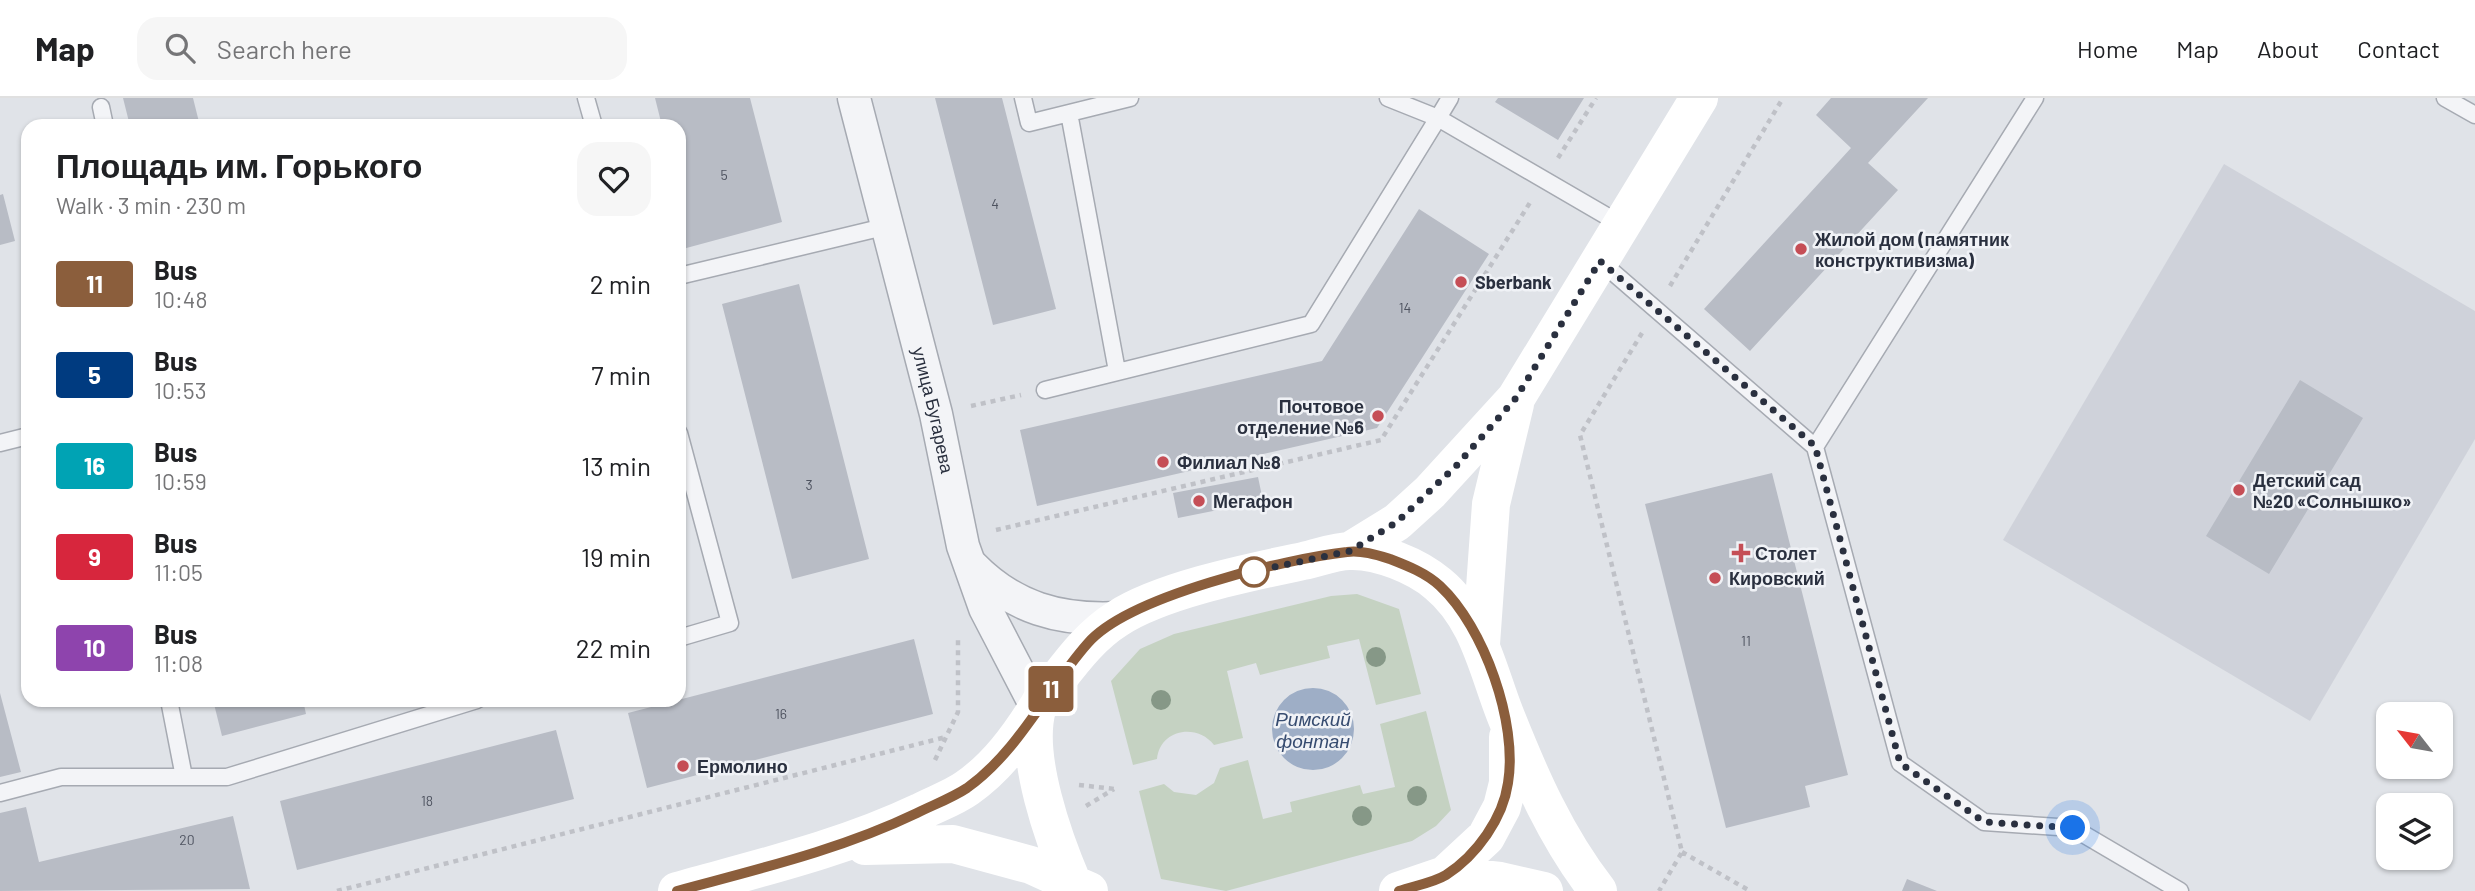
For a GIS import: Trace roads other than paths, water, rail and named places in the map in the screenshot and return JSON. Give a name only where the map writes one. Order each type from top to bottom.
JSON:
[{"type":"main road","points":[[677,891],[838,847],[967,788],[994,765],[1017,738],[1091,639],[1118,618],[1150,602],[1246,573],[1350,551],[1397,522],[1430,492],[1516,398],[1699,98]]},
{"type":"main road","points":[[1481,644],[1491,504],[1516,398]]},
{"type":"main road","points":[[1350,551],[1379,555],[1412,567],[1438,584],[1463,611],[1481,644],[1504,711],[1557,831],[1598,891]]},
{"type":"main road","points":[[1037,708],[1035,736],[1040,781],[1058,848],[1079,888]]},
{"type":"main road","points":[[1398,891],[1445,875],[1486,836],[1502,807],[1510,755],[1504,711]]},
{"type":"main road","points":[[838,847],[953,844],[1031,865],[1079,888]]},
{"type":"main road","points":[[1445,875],[1500,881],[1544,891]]},
{"type":"street","name":"улица Бугарева","points":[[854,98],[936,414],[968,562],[985,608],[1037,708]]},
{"type":"street","points":[[968,562],[1000,592],[1026,606],[1060,616],[1087,620],[1118,618]]},
{"type":"lane","points":[[586,98],[592,119]]},
{"type":"lane","points":[[1023,98],[1029,123],[1130,98]]},
{"type":"lane","points":[[1388,98],[1438,118],[1622,225]]},
{"type":"lane","points":[[1045,390],[1311,324],[1450,98]]},
{"type":"lane","points":[[1815,446],[2035,98]]},
{"type":"lane","points":[[2445,98],[2475,115]]},
{"type":"lane","points":[[101,107],[104,119]]},
{"type":"lane","points":[[1069,113],[1117,371]]},
{"type":"lane","points":[[686,274],[888,226]]},
{"type":"lane","points":[[1600,261],[1815,446],[1900,763],[1984,822],[2073,828],[2180,891]]},
{"type":"lane","points":[[0,443],[21,438]]},
{"type":"lane","points":[[686,459],[730,622],[686,636]]},
{"type":"lane","points":[[170,707],[184,777]]},
{"type":"lane","points":[[0,793],[61,777],[227,777],[454,707]]},
{"type":"water","name":"Римский фонтан","points":[[1305,688],[1321,688],[1336,695],[1347,706],[1354,721],[1351,745],[1342,758],[1321,770],[1305,770],[1290,763],[1279,752],[1272,737],[1272,721],[1279,706],[1290,695]]},
{"type":"place","name":"Жилой дом (памятник конструктивизма)","points":[[1801,249]]},
{"type":"place","name":"Sberbank","points":[[1461,282]]},
{"type":"place","name":"Почтовое отделение №6","points":[[1378,416]]},
{"type":"place","name":"Филиал №8","points":[[1163,462]]},
{"type":"place","name":"Детский сад №20 «Солнышко»","points":[[2239,490]]},
{"type":"place","name":"Мегафон","points":[[1199,501]]},
{"type":"place","name":"Столет","points":[[1741,553]]},
{"type":"place","name":"Кировский","points":[[1715,578]]},
{"type":"place","name":"Ермолино","points":[[683,766]]}]
